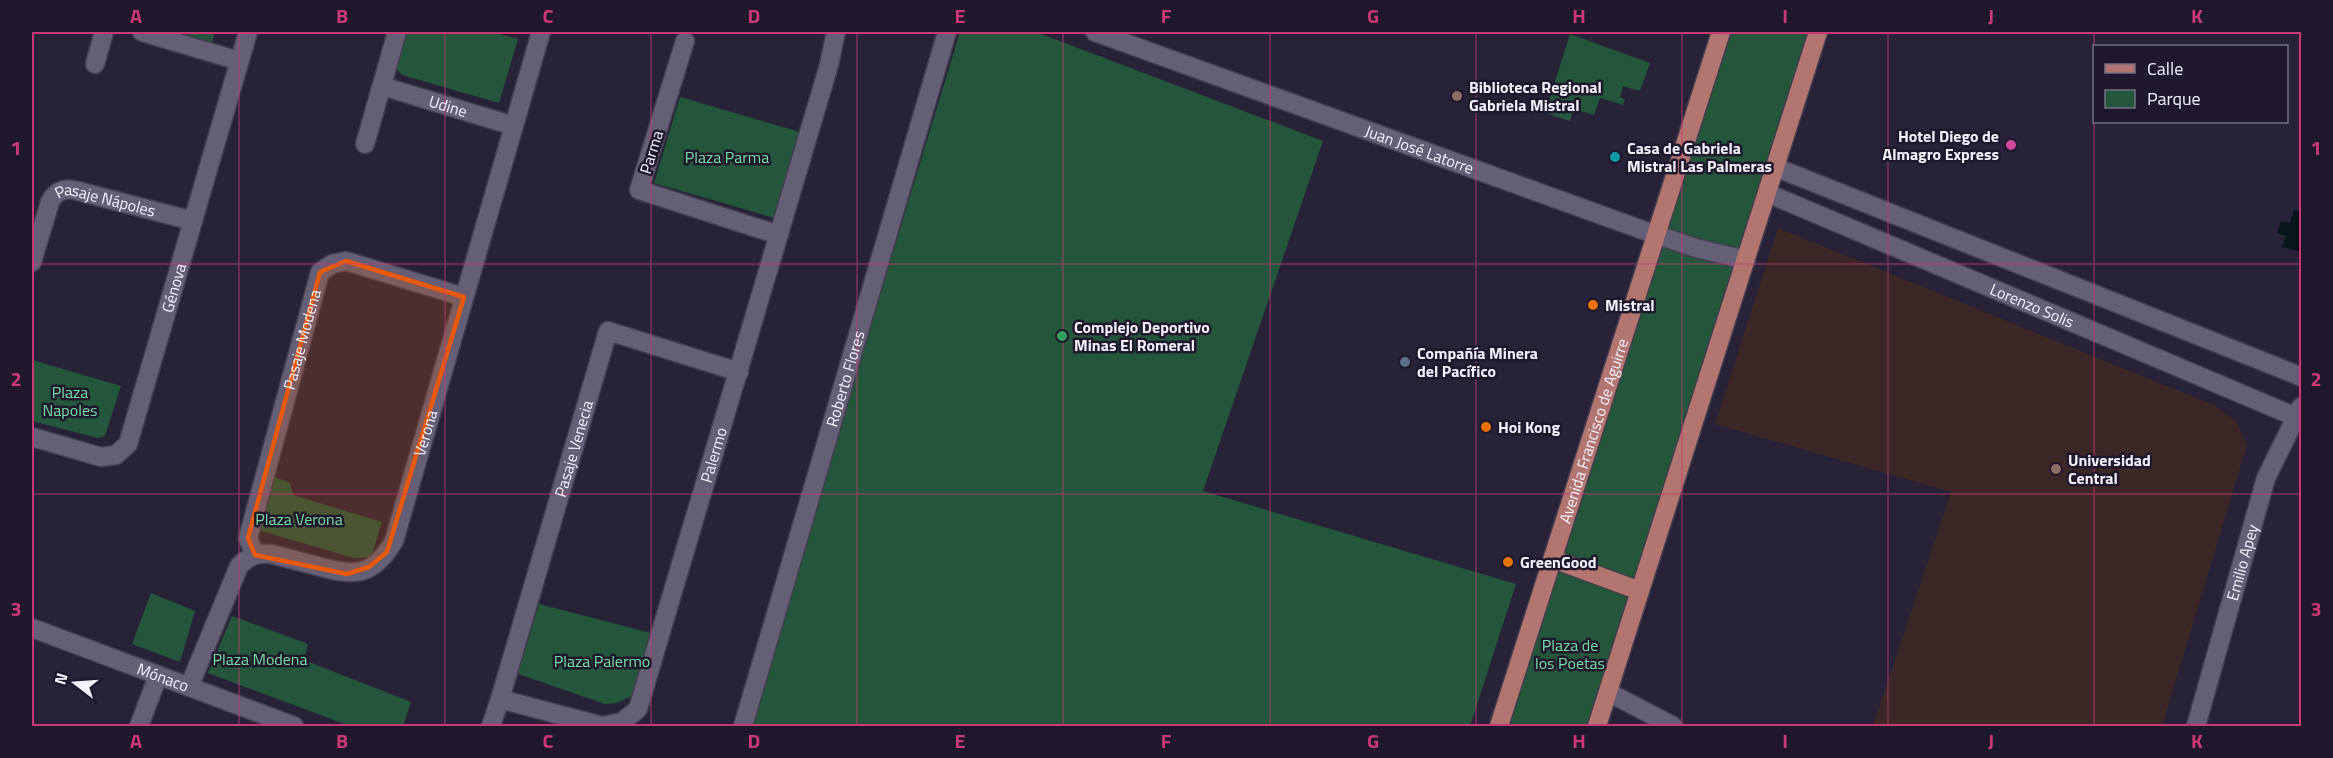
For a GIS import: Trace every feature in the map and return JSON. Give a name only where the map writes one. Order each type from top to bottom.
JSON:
[{"type":"main road","name":"Avenida Francisco de Aguirre","points":[[1499,726],[1721,32]]},
{"type":"main road","points":[[1597,726],[1818,32]]},
{"type":"main road","points":[[1552,560],[1640,591]]},
{"type":"street","points":[[95,64],[104,32]]},
{"type":"street","points":[[142,32],[239,61]]},
{"type":"street","name":"Génova","points":[[32,437],[101,458],[116,455],[128,444],[248,32]]},
{"type":"street","points":[[365,144],[396,32]]},
{"type":"street","name":"Verona","points":[[255,555],[271,554],[347,574],[369,567],[387,552],[394,541],[541,32]]},
{"type":"street","name":"Palermo","points":[[500,699],[602,726],[622,722],[638,709],[830,65],[836,32]]},
{"type":"street","name":"Roberto Flores","points":[[743,726],[947,32]]},
{"type":"street","name":"Juan José Latorre","points":[[1095,32],[1656,235],[1695,248],[1746,260]]},
{"type":"street","name":"Parma","points":[[685,41],[639,190],[779,235]]},
{"type":"street","name":"Udine","points":[[382,86],[514,126]]},
{"type":"street","name":"Lorenzo Solis","points":[[1776,168],[2301,377]]},
{"type":"street","name":"Pasaje Nápoles","points":[[32,262],[50,202],[53,196],[63,190],[74,190],[193,221]]},
{"type":"street","name":"Lorenzo Solis","points":[[1767,193],[2299,411]]},
{"type":"street","name":"Pasaje Modena","points":[[255,555],[248,538],[320,272],[332,264],[346,261],[464,297]]},
{"type":"street","name":"Pasaje Venecia","points":[[500,699],[608,331],[739,372]]},
{"type":"street","name":"Emilio Apey","points":[[2196,726],[2266,478],[2299,411]]},
{"type":"street","points":[[189,687],[239,566],[255,555]]},
{"type":"street","name":"Mónaco","points":[[32,628],[294,726]]},
{"type":"street","points":[[139,726],[158,676]]},
{"type":"street","points":[[1608,692],[1673,726]]},
{"type":"street","points":[[491,726],[500,699]]},
{"type":"highlighted area","points":[[346,261],[464,297],[387,552],[369,567],[347,574],[255,555],[248,538],[320,272]]},
{"type":"shaded area","points":[[2294,210],[2301,212],[2301,252],[2282,247],[2286,236],[2277,233],[2281,221],[2290,223]]},
{"type":"shaded area","name":"Universidad Central","points":[[1778,228],[2216,406],[2236,421],[2247,445],[2162,726],[1873,726],[1951,492],[1715,424]]},
{"type":"green space","points":[[162,32],[215,32],[211,44]]},
{"type":"green space","points":[[397,32],[492,32],[518,39],[499,103],[402,75],[389,60]]},
{"type":"green space","name":"Complejo Deportivo Minas El Romeral","points":[[960,32],[1036,32],[1323,141],[1203,491],[1516,584],[1470,726],[749,726]]},
{"type":"green space","name":"Plaza de los Poetas","points":[[1730,32],[1809,32],[1587,726],[1507,726]]},
{"type":"green space","points":[[1570,34],[1650,63],[1640,91],[1623,86],[1620,97],[1625,99],[1623,105],[1600,98],[1594,115],[1574,109],[1570,121],[1545,113]]},
{"type":"green space","name":"Plaza Parma","points":[[680,97],[800,132],[774,218],[654,183]]},
{"type":"green space","name":"Plaza Napoles","points":[[32,360],[121,386],[105,436],[98,438],[32,421]]},
{"type":"green space","name":"Plaza Verona","points":[[272,476],[290,483],[293,495],[382,522],[371,557],[354,558],[258,530]]},
{"type":"green space","points":[[151,593],[195,611],[180,662],[132,644]]},
{"type":"green space","name":"Plaza Palermo","points":[[539,604],[651,633],[632,696],[617,703],[605,704],[518,674]]},
{"type":"green space","name":"Plaza Modena","points":[[232,616],[308,644],[304,660],[411,702],[403,726],[350,726],[208,673]]},
{"type":"place","name":"Biblioteca Regional Gabriela Mistral","points":[[1457,96]]},
{"type":"place","name":"Hotel Diego de Almagro Express","points":[[2011,145]]},
{"type":"place","name":"Casa de Gabriela Mistral Las Palmeras","points":[[1615,157]]},
{"type":"place","name":"Mistral","points":[[1593,305]]},
{"type":"place","name":"Complejo Deportivo Minas El Romeral","points":[[1062,336]]},
{"type":"place","name":"Compañía Minera del Pacífico","points":[[1405,362]]},
{"type":"place","name":"Hoi Kong","points":[[1486,427]]},
{"type":"place","name":"Universidad Central","points":[[2056,469]]},
{"type":"place","name":"GreenGood","points":[[1508,562]]}]
